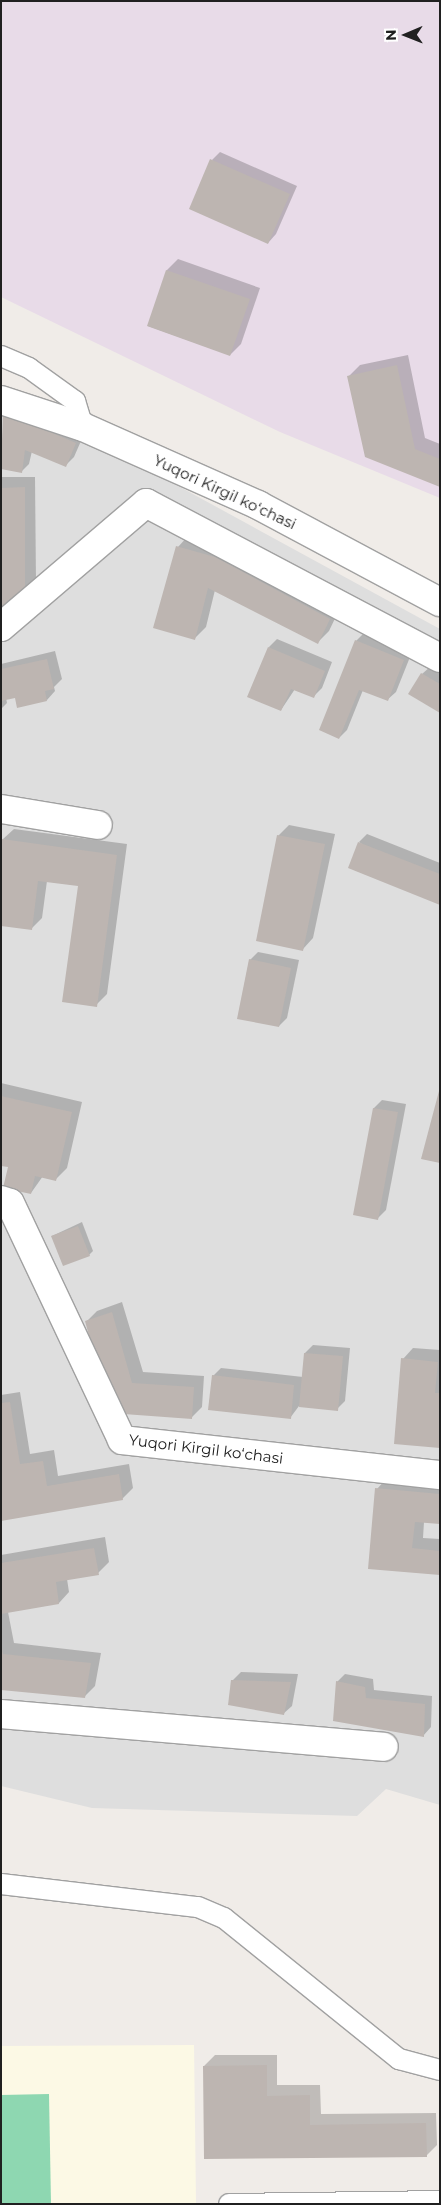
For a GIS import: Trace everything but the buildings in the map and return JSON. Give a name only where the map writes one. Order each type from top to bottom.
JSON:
[{"type":"street","name":"Yuqori Kirgil koʻchasi","points":[[1,400],[83,427],[258,504],[440,602]]},
{"type":"street","points":[[1,626],[146,503],[440,658]]},
{"type":"street","points":[[1,809],[98,825]]},
{"type":"street","name":"Yuqori Kirgil koʻchasi","points":[[1,1200],[10,1203],[122,1440],[440,1475]]},
{"type":"street","points":[[1,1714],[384,1747]]},
{"type":"lane","points":[[1,356],[30,368],[75,401],[83,427]]},
{"type":"lane","points":[[1,1884],[198,1907],[215,1914],[399,2059],[440,2070]]},
{"type":"lane","points":[[229,2204],[440,2201]]},
{"type":"shaded area","points":[[1,1],[440,1],[440,498],[280,432],[1,297]]},
{"type":"shaded area","points":[[1,410],[94,440],[440,629],[440,1805],[386,1789],[357,1816],[92,1808],[1,1786]]},
{"type":"shaded area","points":[[194,2045],[196,2204],[1,2204],[1,2046]]},
{"type":"green space","points":[[49,2094],[51,2204],[1,2204],[1,2095]]}]
